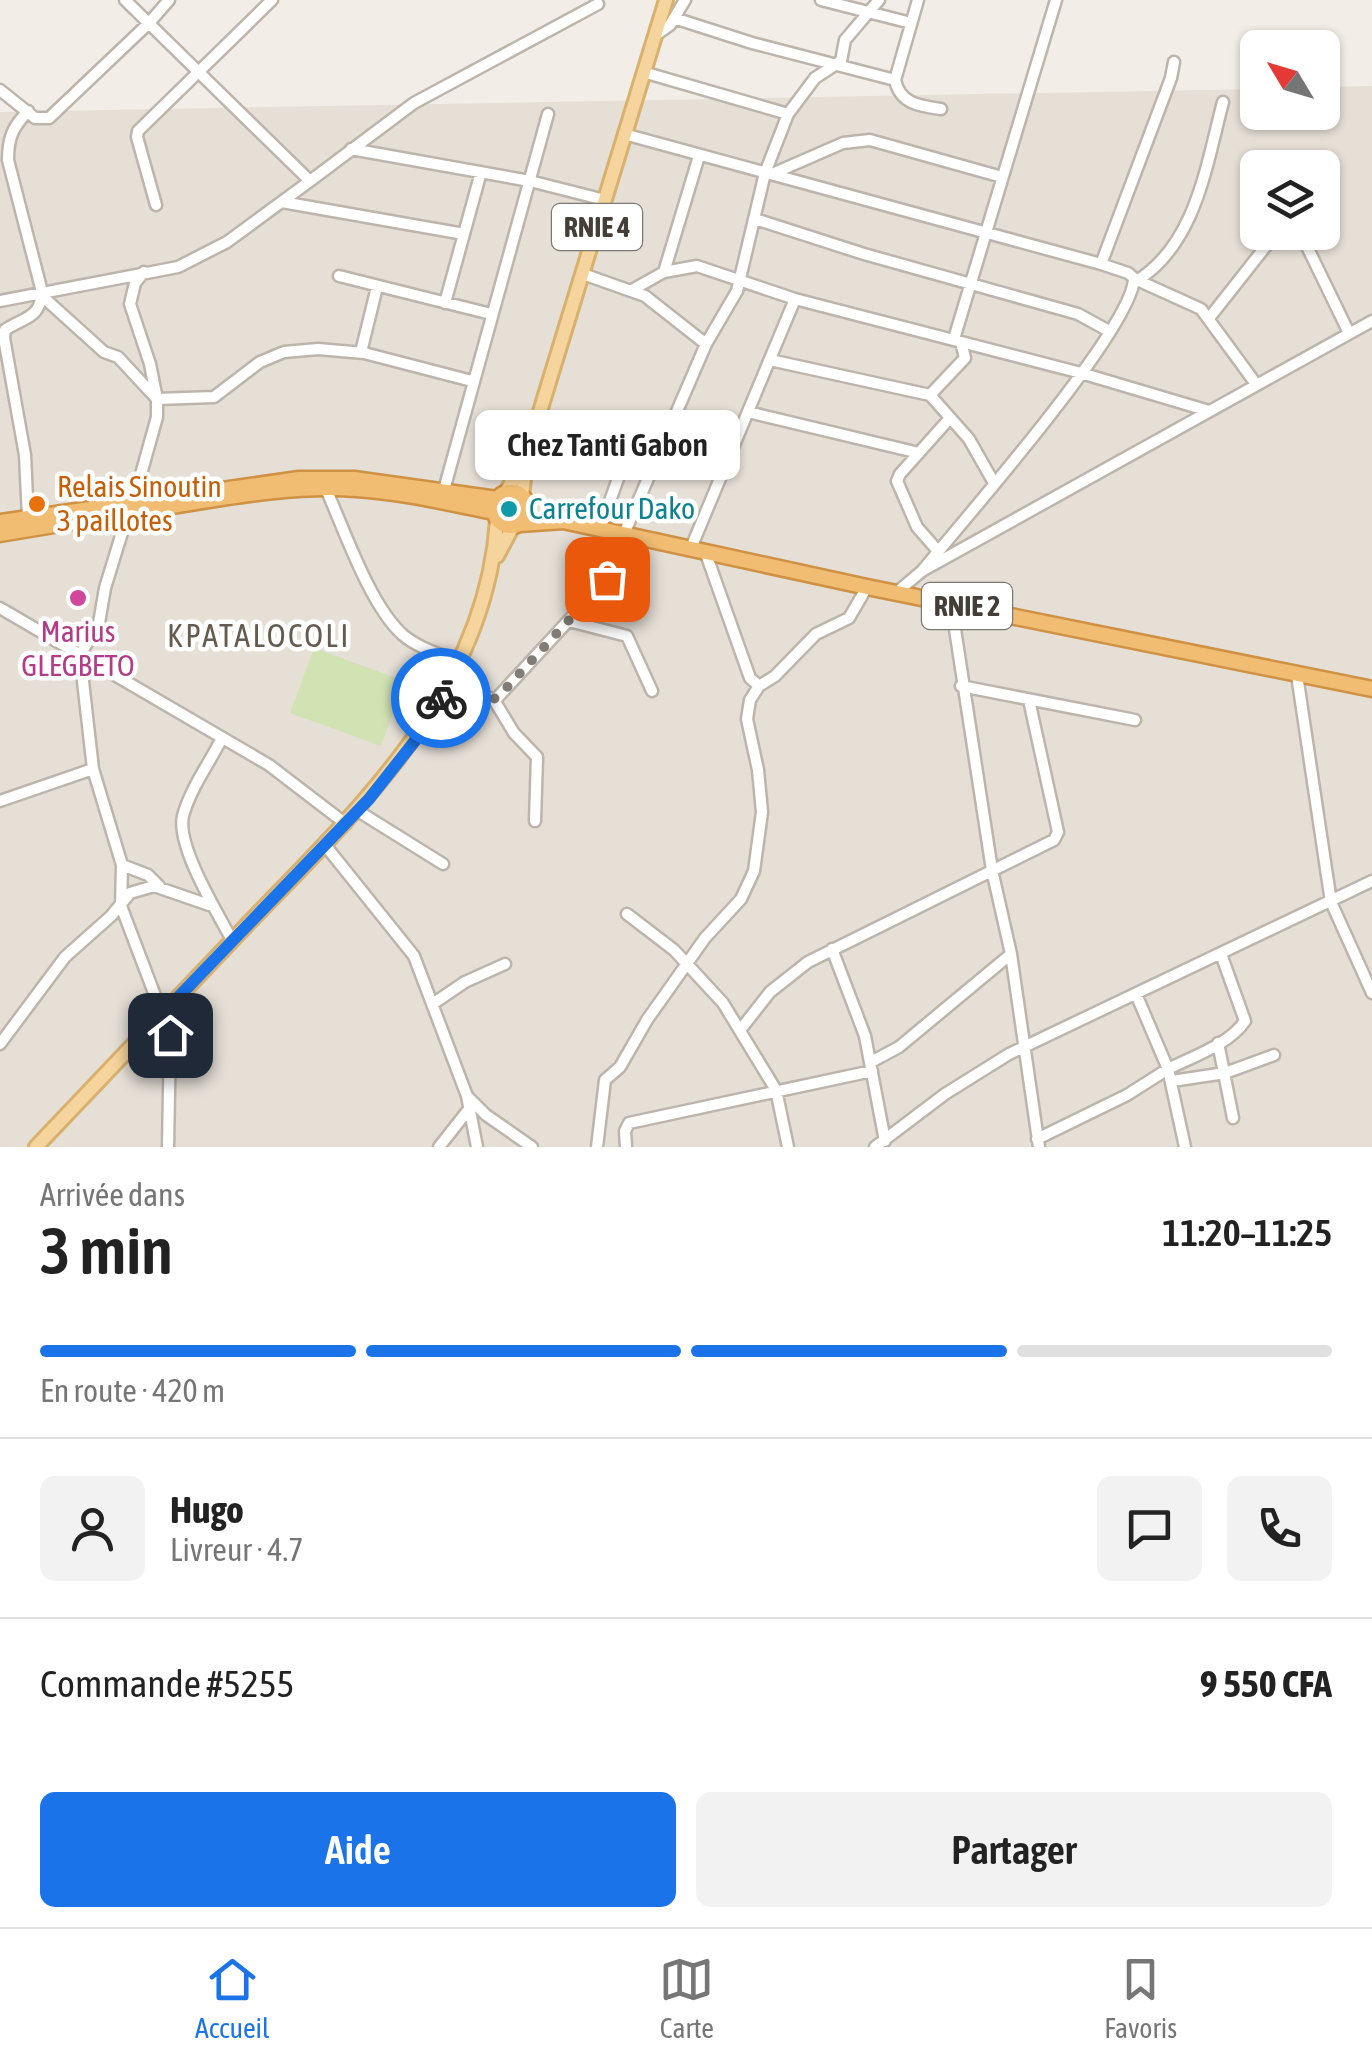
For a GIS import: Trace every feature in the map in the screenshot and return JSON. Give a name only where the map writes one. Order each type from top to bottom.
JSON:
[{"type":"highway","points":[[0,534],[130,508],[320,478],[444,490],[498,506],[517,525],[563,521]]},
{"type":"highway","points":[[0,522],[326,489],[498,506],[524,497]]},
{"type":"highway","points":[[524,497],[563,521]]},
{"type":"highway","points":[[517,525],[528,512],[524,497]]},
{"type":"highway","name":"RNIE 2","points":[[563,521],[1372,689]]},
{"type":"main road","name":"RNIE 4","points":[[524,497],[528,454],[666,0]]},
{"type":"main road","name":"RNIE 4","points":[[36,1147],[346,824],[414,742],[452,677],[481,608],[494,562],[498,506],[528,454]]},
{"type":"main road","name":"RNIE 4","points":[[494,562],[517,525]]},
{"type":"street","points":[[125,0],[310,181]]},
{"type":"street","points":[[0,90],[35,118],[44,120],[149,24],[169,0]]},
{"type":"street","points":[[156,206],[136,137],[138,130],[272,0]]},
{"type":"street","points":[[656,35],[666,30],[685,0]]},
{"type":"street","points":[[820,0],[911,23]]},
{"type":"street","points":[[494,700],[616,568],[624,550],[624,534],[706,344],[732,303],[788,114],[816,78],[841,61],[845,40],[879,0]]},
{"type":"street","points":[[918,0],[895,80],[900,97],[942,110]]},
{"type":"street","points":[[957,340],[968,284],[1056,0]]},
{"type":"street","points":[[0,301],[178,267],[227,242],[414,103],[598,4]]},
{"type":"street","points":[[674,18],[895,80]]},
{"type":"street","points":[[1101,264],[1174,62]]},
{"type":"street","points":[[643,72],[788,114]]},
{"type":"street","points":[[922,571],[1082,374],[1136,281],[1160,264],[1185,228],[1199,193],[1223,102]]},
{"type":"street","points":[[28,112],[12,128],[8,160],[42,294],[38,311],[30,320],[10,326],[4,338],[25,456],[28,518]]},
{"type":"street","points":[[444,490],[548,114]]},
{"type":"street","points":[[624,134],[1128,273],[1136,281],[1191,303],[1210,317],[1256,384]]},
{"type":"street","points":[[768,174],[843,143],[870,140],[1002,177]]},
{"type":"street","points":[[352,150],[530,181],[605,200]]},
{"type":"street","points":[[664,272],[699,156]]},
{"type":"street","points":[[446,304],[482,172]]},
{"type":"street","points":[[282,202],[464,234]]},
{"type":"street","points":[[754,219],[1078,314],[1110,331]]},
{"type":"street","points":[[1210,317],[1263,250]]},
{"type":"street","points":[[1309,250],[1349,333]]},
{"type":"street","points":[[632,290],[664,272],[696,266],[795,299],[1208,411]]},
{"type":"street","points":[[144,272],[130,304],[157,399],[154,434],[106,588],[102,614],[80,655],[93,770],[122,865],[121,906],[170,1035],[168,1147]]},
{"type":"street","points":[[583,274],[653,301],[706,344]]},
{"type":"street","points":[[339,276],[490,314]]},
{"type":"street","points":[[364,353],[377,287]]},
{"type":"street","points":[[42,294],[104,352],[118,357],[157,399],[214,397],[260,362],[284,352],[318,349],[364,353],[472,382]]},
{"type":"street","points":[[759,686],[750,678],[698,550],[748,412],[795,299]]},
{"type":"street","points":[[897,592],[922,571],[1372,321]]},
{"type":"street","points":[[930,395],[966,358],[966,349],[957,340]]},
{"type":"street","points":[[770,360],[930,395],[983,460],[994,483]]},
{"type":"street","points":[[748,412],[918,453]]},
{"type":"street","points":[[938,550],[917,528],[898,481],[950,418]]},
{"type":"street","points":[[600,529],[636,428]]},
{"type":"street","points":[[326,489],[363,572],[396,628],[412,642],[459,662]]},
{"type":"street","points":[[597,1147],[605,1080],[620,1066],[647,1020],[706,938],[741,899],[754,871],[762,812],[747,718],[750,700],[759,686],[816,634],[849,618],[867,587]]},
{"type":"street","points":[[951,603],[992,870],[1011,954],[1038,1143],[1170,1075],[1242,1025],[1245,1015],[1221,954]]},
{"type":"street","points":[[0,608],[269,765],[346,824]]},
{"type":"street","points":[[569,621],[627,636],[652,691]]},
{"type":"street","points":[[1297,675],[1330,902],[1372,993]]},
{"type":"street","points":[[452,677],[494,700],[514,734],[537,756],[535,821]]},
{"type":"street","points":[[961,686],[1135,720]]},
{"type":"street","points":[[740,1029],[785,978],[832,949],[1051,842],[1058,832],[1029,700]]},
{"type":"street","points":[[222,738],[188,805],[182,827],[209,905],[232,940]]},
{"type":"street","points":[[0,801],[93,770]]},
{"type":"street","points":[[358,810],[443,864]]},
{"type":"street","points":[[324,846],[414,956],[467,1096],[477,1147]]},
{"type":"street","points":[[122,865],[148,875],[159,887]]},
{"type":"street","points":[[880,1145],[983,1068],[1024,1046],[1372,881]]},
{"type":"street","points":[[0,1044],[65,957],[137,889],[159,887],[209,905]]},
{"type":"street","points":[[627,914],[688,964],[719,998],[776,1090],[788,1147]]},
{"type":"street","points":[[832,949],[858,1013],[872,1067],[880,1145]]},
{"type":"street","points":[[626,1147],[625,1131],[629,1124],[872,1067],[1011,954]]},
{"type":"street","points":[[434,1002],[465,982],[506,964]]},
{"type":"street","points":[[1136,994],[1170,1075],[1186,1147]]},
{"type":"street","points":[[1218,1043],[1233,1118]]},
{"type":"street","points":[[1170,1075],[1225,1073],[1274,1055]]},
{"type":"street","points":[[467,1096],[486,1115],[532,1147]]},
{"type":"street","points":[[439,1147],[469,1109]]},
{"type":"shaded area","points":[[1372,86],[1372,1147],[0,1147],[0,112],[1240,89],[1240,130],[1340,130],[1340,87]]},
{"type":"green space","points":[[314,648],[404,681],[381,746],[290,713]]},
{"type":"way so far","points":[[441,698],[452,677],[491,699],[497,698],[607,579]]},
{"type":"place","name":"Relais Sinoutin 3 paillotes","points":[[37,504]]},
{"type":"place","name":"Carrefour Dako","points":[[509,509]]},
{"type":"place","name":"Chez Tanti Gabon","points":[[607,579]]},
{"type":"place","name":"Marius GLEGBETO","points":[[78,598]]},
{"type":"district","name":"KPATALOCOLI","points":[[259,636]]},
{"type":"route","points":[[170,1035],[164,1012],[369,799],[414,742],[441,698]]}]
